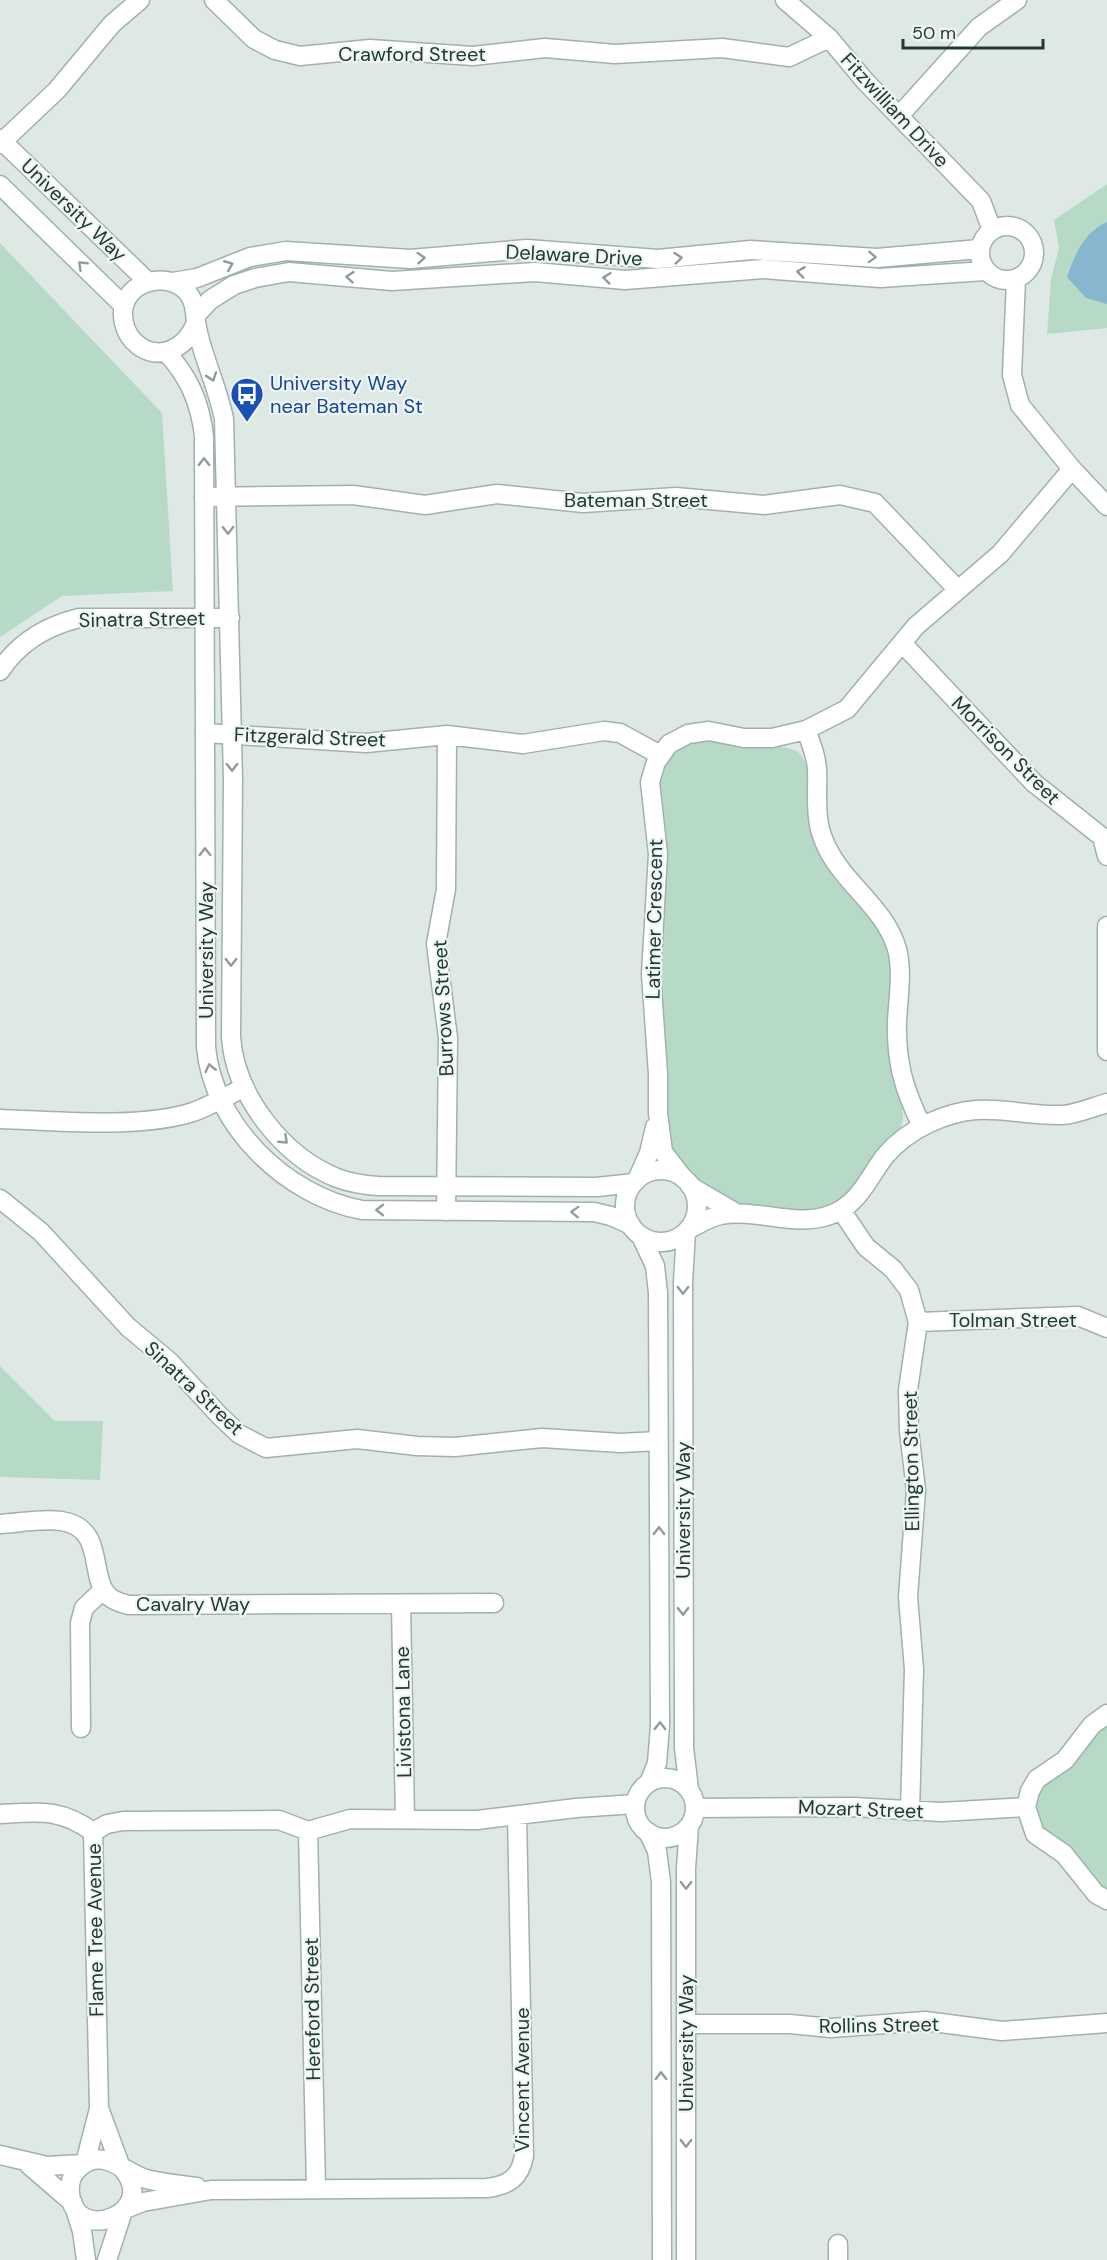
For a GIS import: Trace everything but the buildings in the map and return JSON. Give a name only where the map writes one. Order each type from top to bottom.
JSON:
[{"type":"street","points":[[1,142],[57,90],[112,24],[140,0]]},
{"type":"street","name":"Crawford Street","points":[[214,0],[254,39],[275,50],[300,56],[382,49],[473,56],[555,48],[615,54],[722,48],[792,57],[823,32]]},
{"type":"street","name":"Fitzwilliam Drive","points":[[785,0],[823,32],[899,116],[981,201],[992,230]]},
{"type":"street","points":[[899,116],[979,27],[1017,0]]},
{"type":"street","name":"University Way","points":[[1,142],[147,281]]},
{"type":"street","name":"University Way","points":[[0,185],[124,306]]},
{"type":"street","points":[[1005,226],[1018,228],[1032,242],[1033,261],[1029,270],[1016,279],[1002,281],[985,271],[980,263],[979,249],[982,240],[992,230],[1005,226]]},
{"type":"street","name":"Delaware Drive","points":[[173,282],[197,278],[250,257],[286,251],[410,259],[527,249],[658,259],[751,250],[887,258],[979,249]]},
{"type":"street","name":"Delaware Drive","points":[[195,320],[210,300],[234,285],[255,278],[289,272],[392,280],[535,272],[626,280],[763,269],[880,278],[985,271]]},
{"type":"street","points":[[1016,279],[1012,375],[1020,405],[1072,469],[1107,506]]},
{"type":"street","points":[[147,281],[173,282],[189,295],[195,320],[184,343],[166,352],[145,349],[129,336],[123,316],[124,306],[133,290],[147,281]]},
{"type":"street","name":"University Way","points":[[195,320],[224,419],[228,496],[232,734],[231,1037],[234,1063],[243,1088],[269,1127],[296,1152],[337,1178],[378,1186],[597,1186],[635,1182]]},
{"type":"street","name":"University Way","points":[[166,352],[183,371],[194,391],[202,416],[206,1047],[208,1065],[220,1099],[231,1119],[278,1170],[315,1195],[362,1210],[594,1212],[611,1216],[636,1231],[653,1260],[658,1285],[660,1736],[656,1767],[649,1783]]},
{"type":"street","points":[[660,755],[681,736],[699,731],[763,739],[806,730],[847,709],[916,626],[1000,554],[1072,469]]},
{"type":"street","name":"Bateman Street","points":[[204,497],[353,495],[425,505],[497,494],[583,503],[676,497],[764,505],[840,495],[875,503],[958,590]]},
{"type":"street","name":"Sinatra Street","points":[[0,671],[31,639],[58,623],[79,618],[230,618]]},
{"type":"street","name":"Morrison Street","points":[[902,643],[1034,783],[1102,837],[1107,856]]},
{"type":"street","name":"Fitzgerald Street","points":[[205,733],[366,744],[447,735],[523,744],[604,730],[620,733],[660,755]]},
{"type":"street","points":[[806,730],[816,762],[817,815],[822,839],[837,867],[879,913],[897,949],[900,975],[897,1034],[900,1071],[904,1090],[922,1126]]},
{"type":"street","name":"Burrows Street","points":[[446,1211],[448,1038],[436,944],[446,889],[447,735]]},
{"type":"street","name":"Latimer Crescent","points":[[660,755],[650,782],[658,854],[651,962],[658,1113],[663,1152],[687,1182]]},
{"type":"street","points":[[1107,926],[1107,1051]]},
{"type":"street","points":[[0,1119],[97,1123],[168,1117],[194,1112],[243,1088]]},
{"type":"street","points":[[736,1213],[668,1171],[657,1171],[635,1182],[626,1204],[636,1231],[665,1242],[712,1217],[736,1213],[811,1219],[828,1216],[841,1210],[861,1193],[891,1150],[922,1126],[969,1109],[997,1108],[1061,1115],[1107,1103]]},
{"type":"street","name":"Latimer Crescent","points":[[635,1182],[649,1153],[658,1113]]},
{"type":"street","points":[[687,1182],[695,1195],[697,1211],[687,1231]]},
{"type":"street","name":"Sinatra Street","points":[[0,1199],[41,1232],[128,1326],[171,1362],[239,1434],[266,1448],[357,1439],[436,1447],[542,1438],[621,1443],[683,1441]]},
{"type":"street","name":"Ellington Street","points":[[841,1210],[866,1247],[893,1269],[909,1290],[918,1322],[908,1390],[909,1431],[916,1490],[908,1597],[914,1669],[910,1811]]},
{"type":"street","name":"University Way","points":[[687,1231],[683,1274],[684,1748],[689,1789]]},
{"type":"street","name":"Tolman Street","points":[[918,1322],[1078,1316],[1107,1328]]},
{"type":"street","points":[[0,1524],[62,1521],[81,1531],[95,1551],[103,1590],[84,1608],[81,1623],[81,1728]]},
{"type":"street","name":"Cavalry Way","points":[[103,1590],[117,1602],[129,1605],[494,1603]]},
{"type":"street","name":"Livistona Lane","points":[[401,1604],[405,1820]]},
{"type":"street","points":[[1107,1714],[1092,1725],[1069,1756],[1037,1779],[1029,1791],[1026,1807],[1031,1827],[1038,1837],[1068,1858],[1093,1892],[1107,1900]]},
{"type":"street","points":[[659,1778],[670,1778],[689,1789],[695,1808],[689,1826],[680,1834],[658,1837],[648,1832],[638,1820],[635,1804],[640,1792],[649,1783],[659,1778]]},
{"type":"street","points":[[308,1831],[350,1819],[477,1820],[576,1808],[635,1804]]},
{"type":"street","name":"Mozart Street","points":[[695,1808],[854,1807],[910,1811],[1026,1807]]},
{"type":"street","points":[[0,1814],[60,1814],[75,1819],[93,1832]]},
{"type":"street","name":"Vincent Avenue","points":[[124,2210],[143,2202],[211,2190],[487,2188],[508,2183],[518,2175],[524,2156],[517,1816]]},
{"type":"street","name":"Flame Tree Avenue","points":[[84,2164],[99,2109],[93,1832],[107,1824],[134,1821],[279,1820],[308,1831]]},
{"type":"street","name":"University Way","points":[[686,2260],[686,1868],[689,1826]]},
{"type":"street","name":"Hereford Street","points":[[308,1831],[316,2188]]},
{"type":"street","name":"University Way","points":[[648,1832],[655,1846],[660,1869],[662,2260]]},
{"type":"street","name":"Rollins Street","points":[[662,2024],[790,2024],[831,2028],[925,2021],[1002,2031],[1107,2023]]},
{"type":"street","name":"Flame Tree Avenue","points":[[99,2109],[120,2166]]},
{"type":"street","points":[[0,2155],[58,2167],[102,2159],[120,2166],[131,2184],[131,2197],[124,2210],[107,2260]]},
{"type":"street","points":[[26,2162],[83,2215],[94,2220],[107,2221],[124,2210]]},
{"type":"street","points":[[84,2164],[74,2173],[70,2185],[73,2204],[82,2231],[86,2260]]},
{"type":"street","name":"Vincent Avenue","points":[[120,2166],[148,2179],[211,2190]]},
{"type":"green space","points":[[1107,184],[1107,328],[1047,334],[1051,279],[1059,248],[1054,220]]},
{"type":"green space","points":[[0,243],[162,413],[173,591],[62,596],[0,637]]},
{"type":"green space","points":[[704,739],[769,745],[798,752],[804,759],[807,769],[813,833],[820,856],[835,877],[870,915],[885,944],[892,999],[890,1055],[892,1074],[902,1109],[902,1123],[900,1130],[861,1180],[843,1197],[821,1209],[769,1210],[718,1195],[706,1188],[694,1173],[675,1157],[668,1145],[665,1050],[659,969],[666,864],[659,791],[663,770],[674,752],[685,745]]},
{"type":"green space","points":[[0,1366],[55,1421],[103,1421],[100,1480],[0,1477]]},
{"type":"green space","points":[[1107,1726],[1107,1889],[1097,1883],[1078,1856],[1047,1834],[1040,1825],[1035,1807],[1042,1788],[1081,1757],[1096,1734]]},
{"type":"water","points":[[1107,222],[1107,304],[1086,298],[1067,277],[1077,252],[1086,238]]},
{"type":"place","name":"University Way near Bateman St","points":[[247,423]]}]
